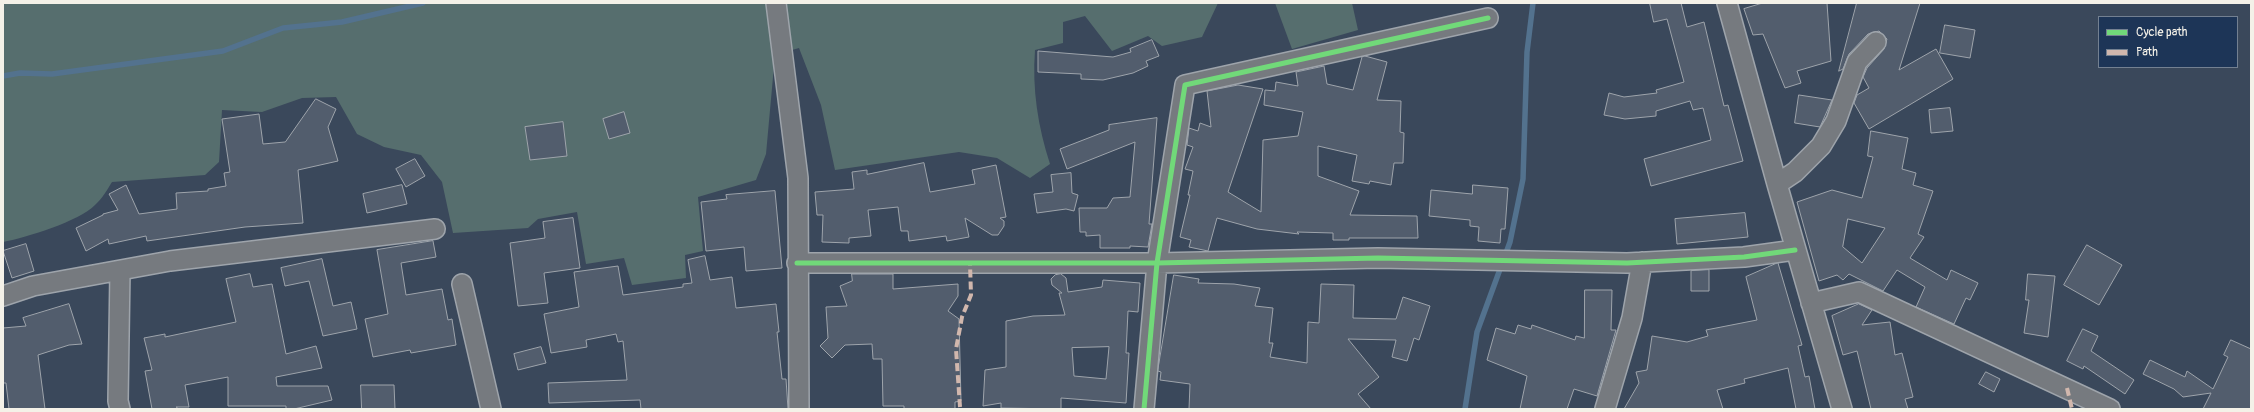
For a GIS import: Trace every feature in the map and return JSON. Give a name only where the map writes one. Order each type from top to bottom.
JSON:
[{"type":"street","points":[[776,3],[798,178],[797,263],[799,409]]},
{"type":"street","points":[[1727,3],[1795,250],[1842,409]]},
{"type":"street","points":[[1144,409],[1157,263],[1184,85],[1488,18]]},
{"type":"street","points":[[1777,184],[1795,172],[1820,146],[1836,121],[1857,62],[1876,42]]},
{"type":"street","points":[[3,296],[34,286],[170,261],[435,229]]},
{"type":"street","points":[[797,263],[1157,263],[1378,258],[1642,262],[1744,257],[1795,250]]},
{"type":"street","points":[[1605,409],[1632,318],[1642,262]]},
{"type":"street","points":[[120,271],[118,401],[120,409]]},
{"type":"street","points":[[462,284],[491,409]]},
{"type":"street","points":[[1811,303],[1859,292],[2110,409]]},
{"type":"green space","points":[[3,3],[1218,3],[1202,37],[1162,46],[1148,36],[1112,51],[1085,16],[1063,22],[1063,43],[1035,50],[1035,93],[1039,122],[1050,164],[1030,178],[997,158],[959,152],[835,170],[821,105],[799,48],[775,55],[766,154],[756,180],[698,197],[703,251],[685,255],[686,278],[632,285],[624,258],[586,264],[577,212],[538,219],[528,228],[453,233],[442,182],[421,155],[384,147],[357,134],[336,97],[302,98],[262,112],[222,110],[219,162],[205,175],[112,182],[98,203],[88,211],[52,228],[25,237],[3,242]]},
{"type":"green space","points":[[1275,3],[1352,3],[1358,30],[1292,49]]},
{"type":"building","points":[[1650,3],[1681,3],[1687,27],[1704,22],[1724,106],[1728,105],[1743,161],[1651,186],[1644,159],[1711,140],[1703,108],[1693,110],[1690,101],[1656,111],[1656,116],[1625,119],[1604,115],[1609,93],[1624,97],[1657,93],[1656,90],[1684,82],[1667,19],[1654,22]]},
{"type":"building","points":[[1763,3],[1827,3],[1831,61],[1797,71],[1801,83],[1785,88],[1763,34],[1753,35],[1744,9]]},
{"type":"building","points":[[1857,3],[1920,3],[1899,70],[1936,49],[1953,79],[1869,129],[1854,103],[1857,95],[1869,88],[1863,77],[1867,68],[1884,49],[1887,39],[1879,31],[1868,34],[1849,54],[1843,69],[1839,71]]},
{"type":"building","points":[[1945,25],[1975,30],[1970,58],[1940,53]]},
{"type":"building","points":[[1152,40],[1159,56],[1146,61],[1148,66],[1133,73],[1103,80],[1081,79],[1081,74],[1038,72],[1038,51],[1113,57],[1131,52],[1130,49]]},
{"type":"building","points":[[1365,56],[1387,62],[1377,100],[1401,101],[1400,132],[1404,133],[1403,163],[1394,163],[1391,185],[1370,181],[1369,184],[1352,181],[1357,155],[1318,146],[1318,176],[1359,191],[1350,215],[1417,216],[1418,238],[1349,238],[1349,240],[1333,240],[1333,233],[1297,232],[1299,234],[1257,229],[1217,218],[1208,251],[1189,247],[1191,240],[1180,237],[1190,195],[1188,195],[1193,171],[1185,169],[1193,147],[1187,145],[1189,128],[1198,131],[1200,123],[1211,127],[1207,91],[1238,85],[1263,89],[1228,192],[1261,212],[1263,140],[1298,136],[1303,112],[1264,105],[1265,90],[1275,91],[1276,82],[1298,86],[1296,72],[1324,66],[1327,84],[1353,90],[1362,57]]},
{"type":"building","points":[[1799,95],[1832,100],[1820,127],[1795,123]]},
{"type":"building","points":[[316,99],[336,109],[328,127],[338,161],[298,170],[303,223],[245,227],[147,241],[146,236],[109,244],[108,239],[86,251],[76,228],[103,214],[118,210],[109,194],[126,185],[139,214],[177,209],[176,193],[208,191],[208,189],[226,186],[224,173],[230,172],[222,119],[259,114],[263,144],[285,142]]},
{"type":"building","points":[[1950,108],[1953,131],[1931,133],[1929,110]]},
{"type":"building","points":[[624,112],[630,133],[609,139],[603,119]]},
{"type":"building","points":[[1157,118],[1149,224],[1152,224],[1148,247],[1130,246],[1130,248],[1100,248],[1100,235],[1086,236],[1086,232],[1080,232],[1079,208],[1107,208],[1113,198],[1130,197],[1135,142],[1067,169],[1060,149],[1109,130],[1109,125]]},
{"type":"building","points":[[563,122],[567,156],[530,160],[525,127]]},
{"type":"building","points":[[1871,131],[1908,138],[1902,169],[1916,173],[1913,185],[1933,191],[1918,234],[1924,237],[1910,258],[1947,280],[1951,270],[1978,283],[1970,300],[1966,298],[1954,324],[1916,307],[1925,287],[1897,270],[1883,291],[1849,274],[1843,280],[1837,275],[1819,281],[1797,202],[1832,190],[1862,198],[1873,157],[1868,156]],"holes":[[[1848,219],[1885,228],[1862,263],[1843,247]]]},
{"type":"building","points":[[415,159],[425,176],[406,187],[396,169]]},
{"type":"building","points":[[924,163],[930,192],[975,184],[972,170],[996,165],[1006,217],[1000,218],[1004,221],[1004,226],[998,235],[992,235],[965,218],[969,237],[947,241],[946,236],[909,241],[908,231],[901,231],[898,207],[868,210],[871,236],[849,238],[849,243],[822,242],[823,215],[817,215],[815,192],[854,189],[852,172],[867,170],[867,174]]},
{"type":"building","points":[[1071,173],[1072,193],[1078,195],[1074,211],[1066,209],[1037,213],[1034,194],[1053,192],[1051,175]]},
{"type":"building","points":[[402,185],[407,204],[367,213],[363,194]]},
{"type":"building","points":[[1473,185],[1508,188],[1505,229],[1501,229],[1500,243],[1478,241],[1479,227],[1470,226],[1470,220],[1429,216],[1431,190],[1472,194]]},
{"type":"building","points":[[775,191],[782,268],[746,271],[744,247],[706,251],[701,202],[727,199],[726,195]]},
{"type":"building","points":[[1745,213],[1748,237],[1677,244],[1675,219]]},
{"type":"building","points":[[573,218],[580,268],[544,273],[548,303],[518,306],[510,243],[545,238],[543,222]]},
{"type":"building","points":[[433,241],[436,257],[401,263],[406,295],[442,289],[448,320],[452,319],[456,345],[411,353],[410,350],[373,357],[365,319],[388,314],[377,250]]},
{"type":"building","points":[[26,244],[34,271],[12,278],[3,251]]},
{"type":"building","points":[[2087,245],[2122,265],[2099,305],[2064,285]]},
{"type":"building","points":[[705,256],[710,280],[732,277],[736,308],[776,304],[779,332],[777,332],[782,379],[786,379],[788,409],[641,409],[640,400],[549,403],[548,383],[627,380],[623,341],[618,342],[616,334],[586,340],[587,347],[551,353],[544,314],[579,307],[574,272],[618,266],[623,295],[683,287],[683,284],[692,283],[688,260]]},
{"type":"building","points":[[322,259],[333,306],[351,302],[357,329],[323,336],[309,281],[285,286],[281,268]]},
{"type":"building","points":[[1778,263],[1802,345],[1798,346],[1805,377],[1809,376],[1815,409],[1796,409],[1788,368],[1744,379],[1745,383],[1717,390],[1723,409],[1624,409],[1639,383],[1636,372],[1647,370],[1652,336],[1687,342],[1708,336],[1706,330],[1757,320],[1746,277]]},
{"type":"building","points":[[1709,270],[1709,291],[1691,291],[1691,271]]},
{"type":"building","points":[[250,274],[253,287],[272,284],[286,354],[316,346],[322,368],[276,377],[277,386],[328,386],[332,400],[294,409],[286,409],[286,406],[228,406],[228,377],[185,385],[189,407],[176,407],[179,409],[152,409],[145,371],[152,370],[144,338],[165,334],[165,337],[236,322],[226,279]]},
{"type":"building","points":[[852,274],[893,274],[893,289],[958,284],[958,296],[948,311],[959,319],[961,401],[955,402],[955,409],[904,409],[904,406],[883,406],[882,359],[873,359],[872,344],[845,345],[832,358],[820,346],[828,338],[826,307],[847,306],[840,286],[852,281]]},
{"type":"building","points":[[1061,274],[1066,278],[1068,292],[1102,287],[1103,280],[1140,283],[1138,312],[1128,311],[1126,353],[1129,353],[1126,403],[1061,398],[1061,409],[1001,408],[1001,403],[983,406],[985,370],[1006,367],[1006,321],[1033,316],[1065,315],[1059,293],[1062,293],[1052,285],[1051,279],[1055,275]],"holes":[[[1109,347],[1106,379],[1074,376],[1072,348]]]},
{"type":"building","points":[[2028,274],[2055,276],[2048,337],[2024,333],[2029,300],[2026,300]]},
{"type":"building","points":[[1174,275],[1199,279],[1198,283],[1234,284],[1260,288],[1255,306],[1273,308],[1269,343],[1273,343],[1270,357],[1307,363],[1308,322],[1319,323],[1321,284],[1354,285],[1353,318],[1396,319],[1403,297],[1430,306],[1419,340],[1414,338],[1407,361],[1392,357],[1396,340],[1348,339],[1379,377],[1358,394],[1371,409],[1189,409],[1190,384],[1160,380],[1161,372],[1158,371]]},
{"type":"building","points":[[1585,290],[1612,290],[1611,330],[1616,330],[1597,396],[1574,389],[1567,409],[1520,409],[1527,376],[1487,360],[1496,328],[1515,334],[1518,325],[1531,329],[1532,325],[1575,340],[1576,336],[1584,338]]},
{"type":"building","points":[[69,304],[82,344],[69,345],[38,355],[45,409],[9,409],[6,383],[3,383],[3,328],[26,326],[23,318]]},
{"type":"building","points":[[1859,304],[1872,310],[1862,325],[1890,322],[1895,355],[1902,353],[1913,397],[1905,399],[1908,409],[1871,409],[1857,351],[1843,355],[1832,316]]},
{"type":"building","points":[[2083,329],[2098,336],[2091,351],[2134,380],[2125,394],[2084,366],[2083,369],[2067,361]]},
{"type":"building","points":[[2231,340],[2251,349],[2251,409],[2203,409],[2211,393],[2183,397],[2174,389],[2143,374],[2150,360],[2185,377],[2187,371],[2213,389],[2228,357],[2224,355]]},
{"type":"building","points":[[541,347],[546,363],[518,370],[514,354]]},
{"type":"building","points":[[1986,372],[2000,379],[1994,392],[1979,384]]},
{"type":"building","points":[[361,385],[394,385],[395,409],[362,409]]},
{"type":"waterway","points":[[3,76],[20,73],[52,74],[223,51],[283,28],[342,22],[423,3]]},
{"type":"waterway","points":[[1465,409],[1477,332],[1510,242],[1523,179],[1527,52],[1533,3]]},
{"type":"marked path","points":[[960,407],[956,349],[962,317],[971,295],[970,263]]},
{"type":"marked path","points":[[2067,388],[2072,409]]},
{"type":"cycle path","points":[[1144,409],[1157,263],[1185,85],[1488,18]]},
{"type":"cycle path","points":[[797,263],[1157,263],[1378,258],[1627,263],[1744,257],[1795,250]]}]
